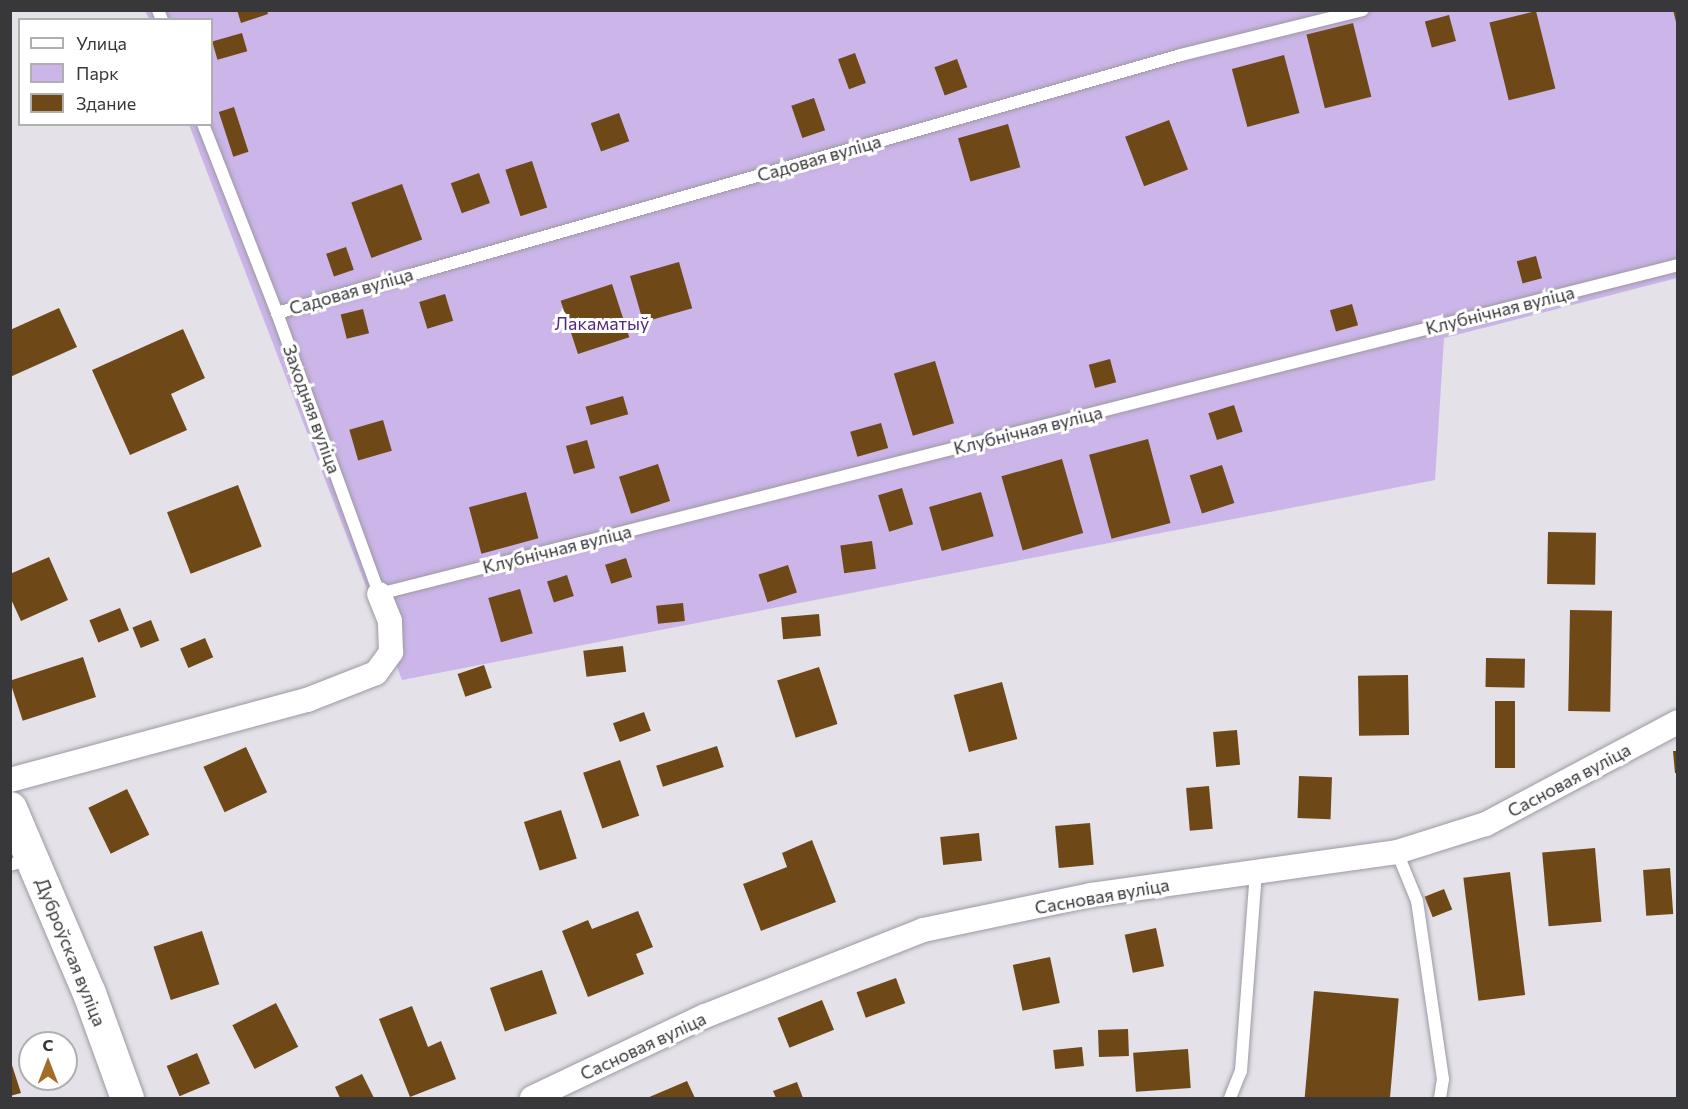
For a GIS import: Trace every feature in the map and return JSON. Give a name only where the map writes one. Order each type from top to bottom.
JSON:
[{"type":"main road","name":"Дуброўская вуліца","points":[[10,808],[22,862],[89,993],[127,1098]]},
{"type":"street","points":[[10,780],[307,700],[376,673],[391,652],[390,621],[379,594]]},
{"type":"street","name":"Сасновая вуліца","points":[[532,1098],[705,1016],[922,930],[1092,895],[1397,852],[1486,824],[1677,722]]},
{"type":"lane","name":"Садовая вуліца","points":[[277,313],[1181,55],[1363,10]]},
{"type":"lane","name":"Заходняя вуліца","points":[[204,126],[277,313],[379,594]]},
{"type":"lane","name":"Клубнічная вуліца","points":[[379,594],[1677,265]]},
{"type":"lane","points":[[1397,852],[1417,901],[1443,1079],[1440,1098]]},
{"type":"lane","points":[[1230,1098],[1241,1071],[1256,872]]},
{"type":"green space","name":"Лакаматыў","points":[[145,11],[1677,11],[1677,278],[1444,338],[1435,480],[402,680],[189,126],[213,126],[213,18],[148,18]]},
{"type":"building","points":[[237,10],[267,10],[268,14],[241,23]]},
{"type":"building","points":[[1673,10],[1678,10],[1678,21],[1676,22]]},
{"type":"building","points":[[1536,11],[1555,89],[1509,100],[1489,23]]},
{"type":"building","points":[[1449,15],[1456,41],[1432,48],[1425,21]]},
{"type":"building","points":[[1353,23],[1371,97],[1325,108],[1306,35]]},
{"type":"building","points":[[242,33],[247,51],[217,60],[213,41]]},
{"type":"building","points":[[855,53],[866,83],[849,89],[838,59]]},
{"type":"building","points":[[1284,55],[1300,113],[1247,127],[1232,69]]},
{"type":"building","points":[[957,59],[967,87],[945,95],[934,67]]},
{"type":"building","points":[[814,98],[825,130],[802,138],[791,106]]},
{"type":"building","points":[[234,107],[249,152],[233,157],[219,112]]},
{"type":"building","points":[[619,113],[629,141],[601,151],[591,123]]},
{"type":"building","points":[[1169,120],[1188,169],[1144,186],[1125,137]]},
{"type":"building","points":[[1008,124],[1020,167],[970,182],[958,138]]},
{"type":"building","points":[[532,161],[547,208],[521,216],[505,170]]},
{"type":"building","points":[[479,173],[490,203],[462,213],[451,183]]},
{"type":"building","points":[[402,184],[422,239],[371,258],[351,202]]},
{"type":"building","points":[[346,247],[354,270],[334,277],[326,254]]},
{"type":"building","points":[[1536,256],[1542,278],[1523,283],[1517,261]]},
{"type":"building","points":[[679,262],[692,308],[643,322],[630,276]]},
{"type":"building","points":[[612,284],[629,337],[578,354],[561,301]]},
{"type":"building","points":[[445,294],[453,321],[427,329],[419,302]]},
{"type":"building","points":[[1352,304],[1358,325],[1336,331],[1330,310]]},
{"type":"building","points":[[59,308],[77,347],[10,377],[10,330]]},
{"type":"building","points":[[363,309],[369,333],[347,339],[341,315]]},
{"type":"building","points":[[183,329],[205,378],[171,394],[187,430],[130,455],[92,370]]},
{"type":"building","points":[[1110,359],[1116,382],[1095,388],[1089,365]]},
{"type":"building","points":[[935,361],[954,423],[913,436],[894,374]]},
{"type":"building","points":[[623,396],[628,414],[591,425],[586,407]]},
{"type":"building","points":[[1234,405],[1243,432],[1217,440],[1208,413]]},
{"type":"building","points":[[383,420],[392,451],[358,460],[349,430]]},
{"type":"building","points":[[881,423],[888,448],[857,457],[850,432]]},
{"type":"building","points":[[1148,439],[1171,523],[1112,539],[1089,455]]},
{"type":"building","points":[[587,440],[595,468],[574,474],[566,446]]},
{"type":"building","points":[[1062,459],[1083,533],[1023,550],[1001,476]]},
{"type":"building","points":[[658,464],[670,501],[631,514],[619,477]]},
{"type":"building","points":[[1222,465],[1234,503],[1202,514],[1190,476]]},
{"type":"building","points":[[238,485],[262,547],[191,574],[167,512]]},
{"type":"building","points":[[902,488],[913,524],[889,532],[878,495]]},
{"type":"building","points":[[526,492],[538,538],[481,554],[469,507]]},
{"type":"building","points":[[981,492],[994,536],[942,551],[929,507]]},
{"type":"building","points":[[1548,532],[1596,533],[1595,585],[1547,584]]},
{"type":"building","points":[[872,541],[876,569],[844,573],[840,545]]},
{"type":"building","points":[[49,557],[68,600],[21,621],[10,597],[10,574]]},
{"type":"building","points":[[626,558],[632,577],[611,584],[605,565]]},
{"type":"building","points":[[788,565],[797,593],[767,602],[759,575]]},
{"type":"building","points":[[567,575],[574,596],[554,602],[547,581]]},
{"type":"building","points":[[520,589],[533,633],[501,642],[488,598]]},
{"type":"building","points":[[683,603],[685,621],[658,624],[656,606]]},
{"type":"building","points":[[120,608],[129,630],[98,643],[89,620]]},
{"type":"building","points":[[1570,610],[1612,611],[1610,712],[1568,711]]},
{"type":"building","points":[[819,614],[821,636],[783,639],[781,617]]},
{"type":"building","points":[[151,620],[159,640],[141,648],[132,627]]},
{"type":"building","points":[[205,638],[213,657],[188,668],[180,649]]},
{"type":"building","points":[[623,646],[626,672],[586,677],[583,651]]},
{"type":"building","points":[[83,657],[96,697],[23,721],[10,681]]},
{"type":"building","points":[[1486,658],[1525,659],[1524,688],[1485,687]]},
{"type":"building","points":[[484,665],[492,688],[465,697],[458,674]]},
{"type":"building","points":[[819,667],[838,724],[796,738],[777,681]]},
{"type":"building","points":[[1408,675],[1409,735],[1359,736],[1358,676]]},
{"type":"building","points":[[1002,682],[1017,739],[969,752],[954,695]]},
{"type":"building","points":[[1495,701],[1515,701],[1515,768],[1495,768]]},
{"type":"building","points":[[644,712],[651,731],[620,742],[613,723]]},
{"type":"building","points":[[1237,730],[1240,765],[1216,767],[1213,732]]},
{"type":"building","points":[[717,746],[724,767],[663,787],[656,766]]},
{"type":"building","points":[[246,747],[267,792],[225,812],[203,767]]},
{"type":"building","points":[[1673,751],[1678,751],[1678,773],[1675,773]]},
{"type":"building","points":[[620,760],[639,816],[602,828],[583,773]]},
{"type":"building","points":[[1299,776],[1332,777],[1331,819],[1298,818]]},
{"type":"building","points":[[1209,786],[1213,829],[1190,831],[1186,788]]},
{"type":"building","points":[[127,789],[149,835],[111,854],[88,808]]},
{"type":"building","points":[[561,810],[577,859],[540,871],[524,822]]},
{"type":"building","points":[[1090,823],[1094,865],[1059,868],[1055,826]]},
{"type":"building","points":[[979,833],[982,861],[943,865],[940,837]]},
{"type":"building","points":[[812,840],[836,902],[761,931],[743,884],[787,867],[782,853]]},
{"type":"building","points":[[1595,848],[1601,922],[1549,926],[1542,853]]},
{"type":"building","points":[[1670,868],[1673,914],[1646,916],[1643,870]]},
{"type":"building","points":[[1510,872],[1525,995],[1478,1001],[1463,878]]},
{"type":"building","points":[[1444,889],[1452,909],[1433,917],[1425,897]]},
{"type":"building","points":[[638,911],[653,947],[636,954],[644,974],[588,997],[562,931],[588,920],[592,929]]},
{"type":"building","points":[[1156,928],[1164,966],[1133,973],[1125,935]]},
{"type":"building","points":[[202,931],[219,984],[171,1000],[153,947]]},
{"type":"building","points":[[1050,957],[1060,1003],[1023,1011],[1013,965]]},
{"type":"building","points":[[542,970],[557,1013],[505,1031],[490,988]]},
{"type":"building","points":[[896,978],[905,1003],[866,1018],[857,992]]},
{"type":"building","points":[[1314,991],[1399,998],[1390,1098],[1305,1098]]},
{"type":"building","points":[[822,1000],[834,1030],[789,1048],[777,1018]]},
{"type":"building","points":[[276,1003],[298,1047],[255,1069],[232,1025]]},
{"type":"building","points":[[412,1006],[428,1047],[441,1041],[456,1079],[410,1097],[379,1019]]},
{"type":"building","points":[[1128,1029],[1129,1056],[1099,1057],[1098,1030]]},
{"type":"building","points":[[1082,1047],[1084,1066],[1055,1069],[1053,1050]]},
{"type":"building","points":[[1188,1049],[1191,1088],[1136,1092],[1133,1053]]},
{"type":"building","points":[[197,1053],[210,1083],[180,1096],[167,1066]]},
{"type":"building","points":[[10,1059],[18,1091],[21,1093],[10,1096]]},
{"type":"building","points":[[362,1074],[374,1098],[340,1098],[335,1087]]},
{"type":"building","points":[[687,1081],[695,1098],[647,1098]]},
{"type":"building","points":[[797,1082],[803,1098],[776,1098],[773,1091]]}]
